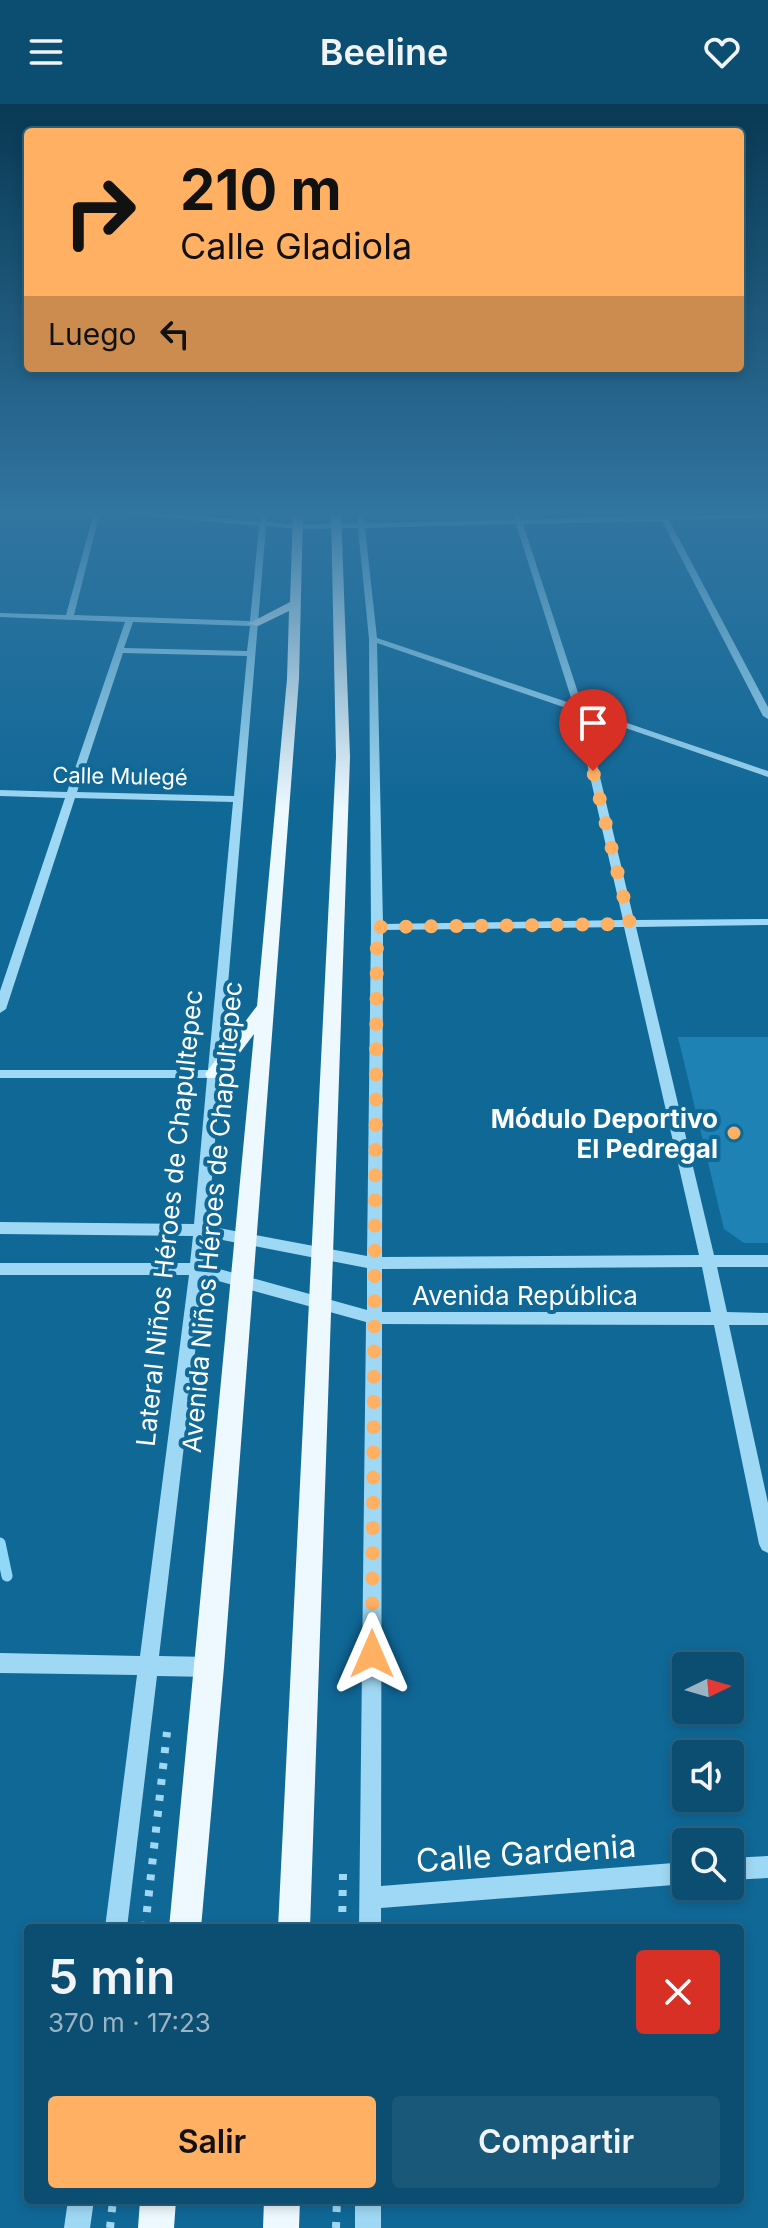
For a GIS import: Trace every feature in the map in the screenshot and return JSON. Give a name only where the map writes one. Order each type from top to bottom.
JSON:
[{"type":"main road","points":[[254,624],[280,611]]},
{"type":"main road","name":"Avenida Niños Héroes de Chapultepec","points":[[185,1924],[243,1282],[293,679],[295,611]]},
{"type":"main road","points":[[294,1924],[343,757],[339,611]]},
{"type":"main road","points":[[214,1074],[266,1006]]},
{"type":"main road","points":[[156,2228],[158,2204]]},
{"type":"main road","points":[[281,2228],[282,2204]]},
{"type":"street","points":[[69,619],[71,611]]},
{"type":"street","name":"Lateral Niños Héroes de Chapultepec","points":[[117,1924],[197,1269],[255,611]]},
{"type":"street","points":[[370,611],[377,927],[370,1924]]},
{"type":"street","points":[[548,611],[579,709],[630,924],[721,1319],[768,1544]]},
{"type":"street","points":[[713,611],[768,716]]},
{"type":"street","points":[[0,615],[254,624]]},
{"type":"street","points":[[0,1009],[129,621]]},
{"type":"street","points":[[215,653],[219,623]]},
{"type":"street","points":[[373,639],[768,774]]},
{"type":"street","points":[[119,650],[252,654]]},
{"type":"street","name":"Calle Mulegé","points":[[0,793],[239,799]]},
{"type":"street","points":[[377,927],[768,922]]},
{"type":"street","points":[[0,1074],[214,1074]]},
{"type":"street","name":"Avenida República","points":[[0,1228],[200,1230],[374,1263],[768,1261]]},
{"type":"street","name":"Avenida República","points":[[0,1269],[197,1269],[374,1318],[768,1319]]},
{"type":"street","points":[[0,1663],[210,1667]]},
{"type":"street","points":[[744,1868],[768,1867]]},
{"type":"street","name":"Calle Gardenia","points":[[370,1898],[672,1874]]},
{"type":"street","points":[[77,2228],[80,2204]]},
{"type":"street","points":[[368,2204],[368,2228]]},
{"type":"path","points":[[110,2228],[113,2204]]},
{"type":"path","points":[[336,2228],[337,2204]]},
{"type":"shaded area","name":"Módulo Deportivo El Pedregal","points":[[678,1037],[768,1037],[768,1243],[744,1243],[724,1229]]},
{"type":"waterway","points":[[0,1543],[7,1576]]},
{"type":"place","name":"Módulo Deportivo El Pedregal","points":[[734,1133]]},
{"type":"route","points":[[372,1654],[377,927],[630,924],[593,771]]}]
